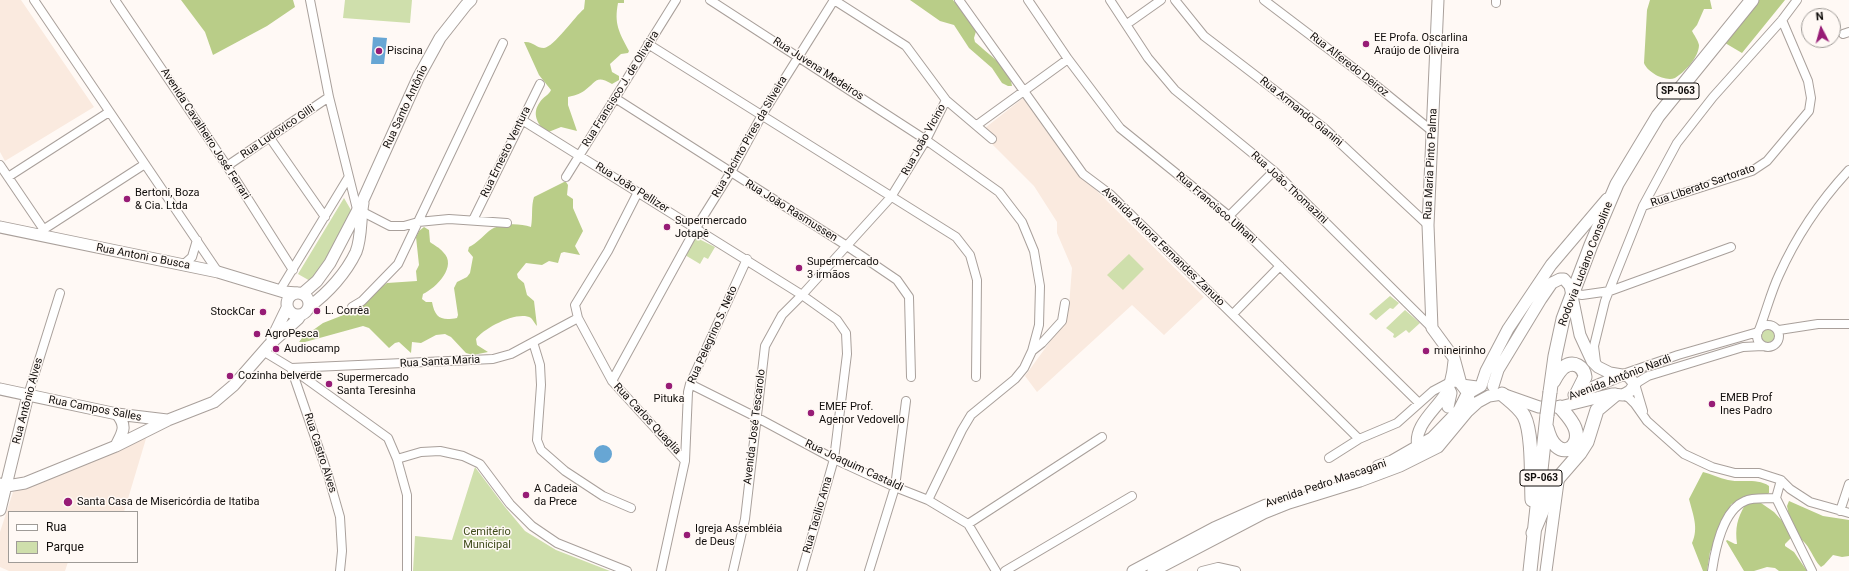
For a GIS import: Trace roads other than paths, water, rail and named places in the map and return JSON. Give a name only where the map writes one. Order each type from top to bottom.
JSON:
[{"type":"main road","name":"Rua Santo Antônio","points":[[266,348],[292,295],[299,293],[317,281],[330,263],[360,207],[418,78],[440,38],[466,4],[471,0]]},
{"type":"main road","name":"Rua Maria Pinto Palma","points":[[1432,328],[1428,225],[1438,0]]},
{"type":"main road","name":"Rodovia Luciano Consoline","points":[[1530,571],[1546,419],[1555,356],[1572,293],[1615,189],[1639,145],[1658,116],[1752,0]]},
{"type":"main road","points":[[1468,393],[1480,386],[1508,328],[1547,272],[1615,189]]},
{"type":"main road","name":"Rua Santo Antônio","points":[[4,485],[25,483],[116,446],[168,420],[214,402],[234,384],[266,348],[298,320],[310,306],[329,289],[342,273],[356,251],[361,225],[360,207]]},
{"type":"main road","name":"Rua Antoni o Busca","points":[[0,227],[40,233],[218,272],[282,291],[299,293]]},
{"type":"main road","points":[[1533,533],[1528,428],[1521,412],[1495,392],[1498,370],[1552,283],[1560,279],[1568,282],[1572,293],[1580,335],[1592,361],[1598,367],[1610,373],[1628,376],[1636,384]]},
{"type":"main road","points":[[282,291],[287,306],[294,315],[300,316]]},
{"type":"main road","points":[[299,293],[306,296],[310,306]]},
{"type":"main road","name":"Rua João Thomazini","points":[[1432,328],[1454,358],[1453,384]]},
{"type":"main road","points":[[1551,388],[1563,368],[1572,364],[1579,366],[1583,370],[1585,378],[1577,393]]},
{"type":"main road","name":"Avenida Antônio Nardi","points":[[1495,392],[1540,401],[1560,400],[1623,374]]},
{"type":"main road","points":[[1533,533],[1550,491],[1559,476],[1585,447],[1590,437],[1596,410],[1617,395],[1606,389],[1607,381]]},
{"type":"main road","points":[[1453,384],[1468,393]]},
{"type":"main road","points":[[1448,407],[1453,384]]},
{"type":"main road","points":[[1423,449],[1416,439],[1423,424],[1453,384]]},
{"type":"main road","name":"Avenida Antônio Nardi","points":[[1480,386],[1540,407],[1560,407],[1617,395],[1630,391],[1636,384]]},
{"type":"main road","name":"Rua Campos Salles","points":[[0,389],[117,414],[168,420]]},
{"type":"main road","name":"Avenida Pedro Mascagani","points":[[1133,571],[1214,528],[1278,499],[1357,474],[1423,449],[1438,447],[1467,412],[1478,402],[1495,392]]},
{"type":"main road","points":[[1467,412],[1469,403],[1468,393]]},
{"type":"main road","name":"Avenida Pedro Mascagani","points":[[1154,571],[1271,510],[1360,481],[1400,466],[1423,449],[1459,410],[1468,393]]},
{"type":"main road","name":"Rua Antônio Alves","points":[[0,510],[4,485],[28,395]]},
{"type":"main road","points":[[1546,419],[1550,440],[1556,447],[1564,450],[1572,447],[1575,441],[1576,431],[1560,407]]},
{"type":"main road","points":[[116,446],[124,426],[123,421],[117,414]]},
{"type":"main road","points":[[1546,571],[1559,476]]},
{"type":"street","points":[[34,0],[218,272]]},
{"type":"street","name":"Avenida Cavalheiro José Ferrari","points":[[115,0],[227,166],[293,270]]},
{"type":"street","points":[[310,0],[329,97],[348,178],[360,207],[390,226],[404,226],[418,222],[449,219],[507,223]]},
{"type":"street","name":"Rua Francisco J. de Oliveira","points":[[566,177],[676,0]]},
{"type":"street","name":"Rua Juvena Medeiros","points":[[710,0],[926,140],[999,192],[1022,222],[1034,251],[1040,286],[1039,325],[1032,351]]},
{"type":"street","name":"Rua Jacinto Pires da Silveira","points":[[612,381],[696,228],[731,172],[762,115],[834,0]]},
{"type":"street","name":"Rua João Vicino","points":[[802,295],[891,197],[926,140],[946,100],[906,46],[834,0]]},
{"type":"street","name":"Avenida Aurora Fernandes Zanuto","points":[[959,0],[1083,174],[1111,195],[1359,438]]},
{"type":"street","name":"Rua Francisco Ulhani","points":[[1028,0],[1068,59],[1120,128],[1229,216],[1419,403]]},
{"type":"street","name":"Rua João Thomazini","points":[[1110,0],[1148,58],[1176,90],[1274,171],[1432,328]]},
{"type":"street","points":[[1127,24],[1161,0]]},
{"type":"street","name":"Rua Armando Gianini","points":[[1175,0],[1204,36],[1324,128],[1428,225]]},
{"type":"street","name":"Rua Alferedo Deiroz","points":[[1264,0],[1368,78],[1432,131]]},
{"type":"street","points":[[1598,367],[1594,346],[1604,302],[1610,291],[1642,206],[1677,143],[1713,97],[1782,20],[1796,0]]},
{"type":"street","name":"Rua Liberato Sartorato","points":[[1642,206],[1752,171],[1767,161],[1809,111],[1811,98],[1808,80],[1782,20]]},
{"type":"street","points":[[352,307],[362,301],[398,264],[503,44]]},
{"type":"street","points":[[648,44],[956,237],[970,255],[977,280],[976,377]]},
{"type":"street","points":[[977,125],[1068,59]]},
{"type":"street","name":"Rua Ernesto Ventura","points":[[473,220],[540,84]]},
{"type":"street","name":"Rua Ludovico Gilli","points":[[227,166],[329,97]]},
{"type":"street","name":"Rua João Rasmussen","points":[[615,98],[847,246],[897,280],[909,297],[911,314],[911,376]]},
{"type":"street","points":[[946,100],[992,139]]},
{"type":"street","points":[[8,177],[109,112]]},
{"type":"street","name":"Rua João Pellizer","points":[[522,120],[747,259],[802,295]]},
{"type":"street","points":[[270,138],[324,217]]},
{"type":"street","points":[[0,165],[40,233],[145,164]]},
{"type":"street","points":[[1767,307],[1771,320],[1780,336],[1777,343],[1771,347],[1763,346],[1758,341],[1758,331],[1778,275],[1801,233],[1831,190],[1849,170]]},
{"type":"street","points":[[1229,216],[1274,171]]},
{"type":"street","points":[[282,291],[348,178]]},
{"type":"street","name":"Rua Carlos Quaglia","points":[[638,192],[608,251],[575,305],[578,318],[612,381],[685,461],[661,571]]},
{"type":"street","points":[[183,265],[192,257],[197,240]]},
{"type":"street","points":[[1572,293],[1582,295],[1610,291],[1731,247]]},
{"type":"street","name":"Rua Pelegrino S. Neto","points":[[685,461],[688,392],[690,384],[747,259]]},
{"type":"street","points":[[1233,314],[1280,266]]},
{"type":"street","name":"Rua Antônio Alves","points":[[28,395],[60,293]]},
{"type":"street","name":"Avenida José Tescarolo","points":[[733,571],[745,519],[765,346],[782,315],[802,295]]},
{"type":"street","name":"Rua Tacilio Ama","points":[[802,295],[836,320],[846,333],[847,354],[834,459],[802,571]]},
{"type":"street","points":[[928,500],[962,430],[971,415],[1015,379],[1024,368],[1032,351],[1042,343],[1062,321],[1065,304]]},
{"type":"street","name":"Rua Santa Maria","points":[[291,368],[492,359],[511,354],[578,318]]},
{"type":"street","points":[[1758,331],[1768,324],[1778,330],[1818,324],[1849,324]]},
{"type":"street","name":"Avenida Antônio Nardi","points":[[1623,374],[1678,355],[1758,331]]},
{"type":"street","points":[[533,342],[540,365],[541,384],[537,440],[541,450],[565,471],[603,496],[631,508]]},
{"type":"street","name":"Avenida Antônio Nardi","points":[[1636,384],[1648,376],[1743,347],[1763,346]]},
{"type":"street","points":[[266,348],[291,368],[388,438],[397,459],[407,495],[407,571]]},
{"type":"street","name":"Rua Castro Alves","points":[[291,368],[328,475],[340,517],[342,551],[340,571]]},
{"type":"street","name":"Rua Joaquim Castaldi","points":[[690,384],[756,417],[834,459],[895,487],[928,500],[968,524],[996,571]]},
{"type":"street","points":[[1329,458],[1359,438],[1397,423],[1433,391],[1453,384],[1480,386]]},
{"type":"street","points":[[1636,384],[1647,422]]},
{"type":"street","points":[[1617,395],[1629,398],[1647,422],[1684,454],[1712,467],[1735,473],[1759,473],[1781,480],[1790,489],[1810,502],[1849,513]]},
{"type":"street","points":[[869,571],[895,487],[906,401]]},
{"type":"street","points":[[968,524],[1102,437]]},
{"type":"street","points":[[397,459],[420,452],[440,451],[463,456],[480,464],[510,504],[532,526],[557,543],[627,571]]},
{"type":"street","points":[[1781,480],[1776,498],[1812,571]]},
{"type":"street","points":[[1840,511],[1849,484]]},
{"type":"street","points":[[1005,571],[1132,496]]},
{"type":"street","points":[[1712,571],[1715,548],[1722,528],[1737,505],[1746,500],[1776,498]]},
{"type":"street","points":[[1202,571],[1218,567],[1236,571]]},
{"type":"water","name":"Piscina","points":[[373,37],[387,38],[384,64],[371,64]]},
{"type":"water","points":[[603,445],[609,448],[612,454],[609,460],[603,463],[597,460],[594,454],[597,448]]},
{"type":"place","name":"EE Profa. Oscarlina Araújo de Oliveira","points":[[1366,44]]},
{"type":"place","name":"Piscina","points":[[379,51]]},
{"type":"place","name":"Bertoni, Boza & Cia. Ltda","points":[[127,199]]},
{"type":"place","name":"Supermercado Jotapê","points":[[667,227]]},
{"type":"place","name":"Supermercado 3 irmãos","points":[[799,268]]},
{"type":"place","name":"L. Corrêa","points":[[317,311]]},
{"type":"place","name":"StockCar","points":[[263,312]]},
{"type":"place","name":"AgroPesca","points":[[257,334]]},
{"type":"place","name":"Audiocamp","points":[[276,349]]},
{"type":"place","name":"mineirinho","points":[[1426,351]]},
{"type":"place","name":"Cozinha belverde","points":[[230,376]]},
{"type":"place","name":"Supermercado Santa Teresinha","points":[[329,384]]},
{"type":"place","name":"Pituka","points":[[669,386]]},
{"type":"place","name":"EMEB Prof Ines Padro","points":[[1712,404]]},
{"type":"place","name":"EMEF Prof. Agenor Vedovello","points":[[811,413]]},
{"type":"place","name":"A Cadeia da Prece","points":[[526,495]]},
{"type":"place","name":"Santa Casa de Misericórdia de Itatiba","points":[[68,502]]},
{"type":"place","name":"Igreja Assembléia de Deus","points":[[687,535]]},
{"type":"park label","name":"Cemitério Municipal","points":[[487,538]]}]
